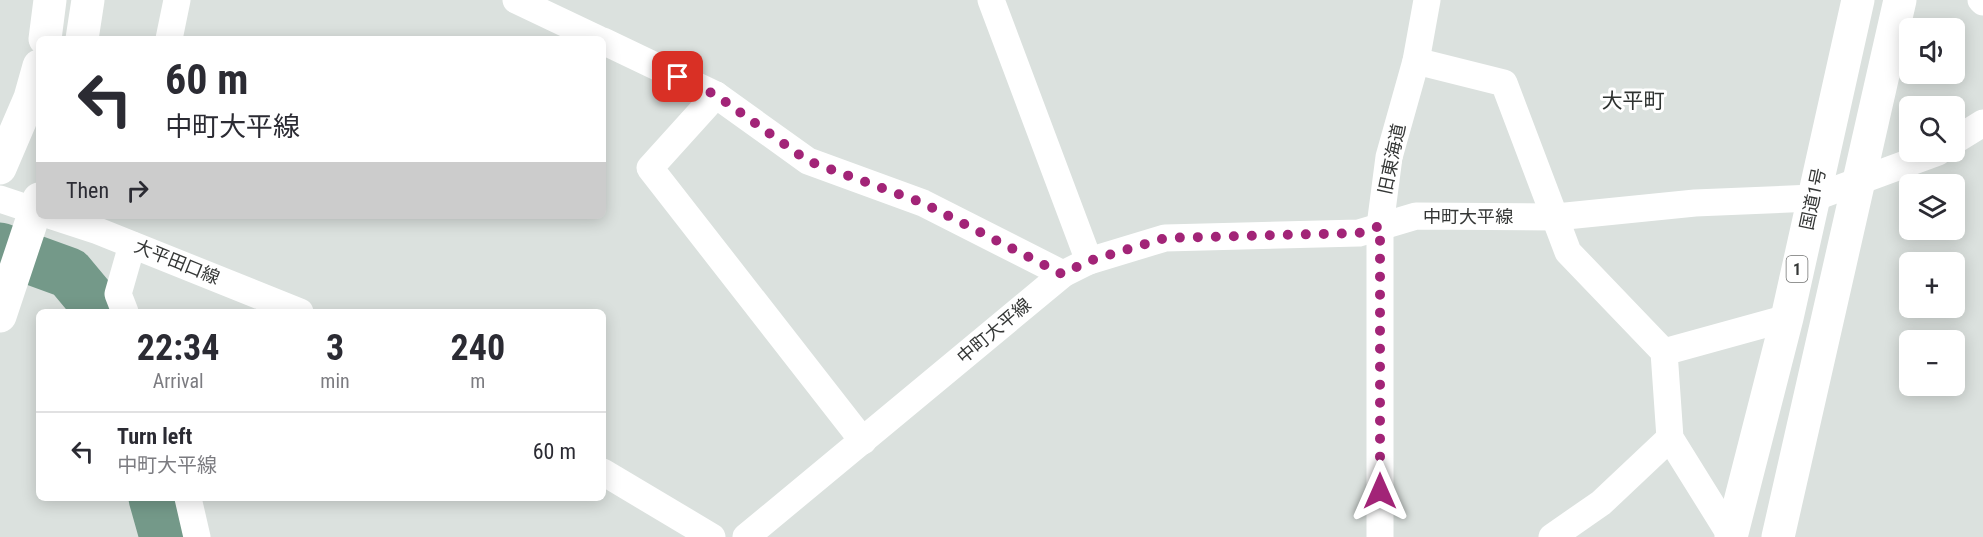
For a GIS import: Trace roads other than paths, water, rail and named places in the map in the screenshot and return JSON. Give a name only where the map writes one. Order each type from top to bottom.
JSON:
[{"type":"highway","points":[[45,36],[50,0]]},
{"type":"highway","points":[[82,36],[88,0]]},
{"type":"highway","name":"国道1号","points":[[1731,536],[1787,318],[1858,0]]},
{"type":"highway","points":[[1778,537],[1900,0]]},
{"type":"highway","points":[[5,157],[30,98],[36,77]]},
{"type":"highway","points":[[0,316],[36,208]]},
{"type":"street","points":[[170,36],[177,0]]},
{"type":"street","points":[[516,0],[592,36]]},
{"type":"street","points":[[991,0],[1089,261]]},
{"type":"street","name":"旧東海道","points":[[1380,537],[1380,226],[1389,157],[1416,61],[1427,0]]},
{"type":"street","points":[[606,42],[716,95],[808,161],[923,203],[1062,274]]},
{"type":"street","points":[[1416,61],[1504,83],[1568,252],[1664,352],[1670,438],[1731,536]]},
{"type":"street","points":[[716,95],[650,168],[863,441]]},
{"type":"street","points":[[1965,134],[1983,123]]},
{"type":"street","name":"中町大平線","points":[[746,537],[1062,274],[1089,261],[1165,238],[1359,233],[1416,216],[1556,218],[1695,203],[1812,198],[1912,162]]},
{"type":"street","points":[[0,199],[36,211]]},
{"type":"street","name":"大平田口線","points":[[70,219],[101,224],[132,245],[292,309]]},
{"type":"street","points":[[123,309],[118,294],[132,245]]},
{"type":"street","points":[[1664,352],[1787,318]]},
{"type":"street","points":[[1552,537],[1601,503],[1670,438]]},
{"type":"street","points":[[606,474],[712,537]]},
{"type":"street","points":[[189,501],[197,537]]},
{"type":"waterway","points":[[0,248],[69,273],[94,303],[96,309]]},
{"type":"waterway","points":[[155,501],[165,537]]},
{"type":"district","name":"大平町","points":[[1633,101]]}]
